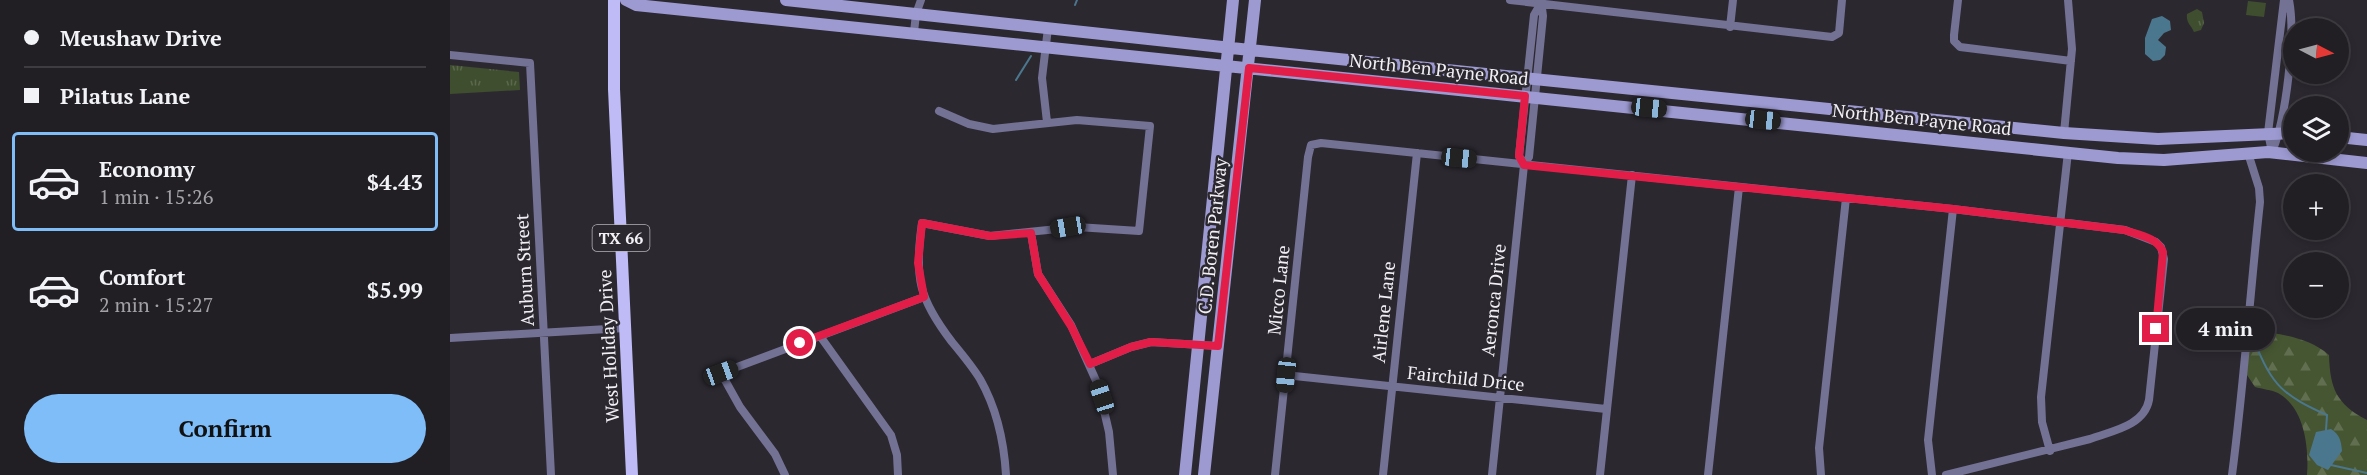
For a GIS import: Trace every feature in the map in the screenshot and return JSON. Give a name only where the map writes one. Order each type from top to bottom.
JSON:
[{"type":"main road","name":"West Holiday Drive","points":[[614,0],[614,89],[632,475]]},
{"type":"street","name":"North Ben Payne Road","points":[[627,0],[636,5],[1046,45],[2118,158],[2164,160],[2272,153],[2367,163]]},
{"type":"street","points":[[726,14],[727,0]]},
{"type":"street","name":"North Ben Payne Road","points":[[786,0],[1229,48],[2064,132],[2158,139],[2283,133]]},
{"type":"street","points":[[913,0],[916,14]]},
{"type":"street","points":[[914,32],[916,14],[921,0]]},
{"type":"street","name":"C.D. Boren Parkway","points":[[1185,475],[1233,0]]},
{"type":"street","name":"C.D. Boren Parkway","points":[[1204,475],[1255,0]]},
{"type":"street","points":[[1510,0],[1832,38],[1839,33],[1842,0]]},
{"type":"street","points":[[1730,27],[1733,0]]},
{"type":"street","points":[[1958,0],[1954,35],[1957,45],[1964,49],[2071,61]]},
{"type":"street","points":[[2050,451],[2040,409],[2068,152],[2064,132],[2072,27],[2068,0]]},
{"type":"street","points":[[2272,153],[2268,133],[2284,0]]},
{"type":"street","points":[[2289,0],[2291,48],[2289,96]]},
{"type":"street","name":"Aeronca Drive","points":[[1492,475],[1524,165],[1519,156],[1543,16],[1541,2]]},
{"type":"street","points":[[1047,122],[1042,78],[1048,28]]},
{"type":"street","name":"Auburn Street","points":[[450,55],[530,63],[550,475]]},
{"type":"street","points":[[939,111],[969,124],[993,129],[1018,128],[1047,122],[1087,120],[1150,126],[1139,231],[1077,226],[990,236],[922,223],[918,263],[924,297],[935,319],[985,388],[999,424],[1006,475]]},
{"type":"street","points":[[2272,153],[2283,138]]},
{"type":"street","points":[[2349,138],[2367,140]]},
{"type":"street","name":"Micco Lane","points":[[1275,475],[1311,145],[1321,143],[1417,153]]},
{"type":"street","points":[[1417,153],[1953,209],[2124,230],[2150,238],[2161,247],[2164,259],[2149,400],[2145,413],[2131,423],[2113,431],[2050,451],[1946,475]]},
{"type":"street","name":"Airlene Lane","points":[[1383,475],[1417,153]]},
{"type":"street","points":[[2232,474],[2243,387],[2260,202],[2259,188],[2248,153]]},
{"type":"street","points":[[1600,475],[1632,175]]},
{"type":"street","points":[[1708,475],[1739,187]]},
{"type":"street","points":[[1821,475],[1819,448],[1845,198]]},
{"type":"street","points":[[1932,475],[1928,440],[1953,209]]},
{"type":"street","points":[[1031,233],[1038,274],[1071,326],[1090,364],[1105,409],[1113,475]]},
{"type":"street","points":[[785,475],[775,454],[740,407],[721,373],[924,297]]},
{"type":"street","points":[[450,338],[625,328]]},
{"type":"street","points":[[820,336],[891,435],[897,455],[898,475]]},
{"type":"street","points":[[1090,364],[1144,343],[1166,341],[1218,346]]},
{"type":"street","name":"Fairchild Drice","points":[[1286,375],[1606,409]]},
{"type":"green space","points":[[2248,1],[2266,3],[2264,17],[2246,15]]},
{"type":"green space","points":[[2197,9],[2202,12],[2204,23],[2201,30],[2194,32],[2188,22],[2187,14]]},
{"type":"green space","points":[[450,65],[519,72],[520,90],[450,94]]},
{"type":"green space","points":[[2260,331],[2305,341],[2329,355],[2331,377],[2337,394],[2348,408],[2367,420],[2367,475],[2307,475],[2306,441],[2300,418],[2294,408],[2278,393],[2255,387],[2245,372],[2241,356]]},
{"type":"water","points":[[2162,16],[2170,21],[2171,30],[2164,33],[2158,40],[2166,47],[2165,55],[2160,60],[2153,61],[2145,54],[2145,38],[2152,19]]},
{"type":"water","points":[[2331,429],[2340,438],[2342,451],[2328,470],[2317,465],[2309,455],[2316,432]]},
{"type":"waterway","points":[[1075,5],[1077,0]]},
{"type":"waterway","points":[[1016,80],[1031,56]]},
{"type":"waterway","points":[[2255,342],[2267,369],[2281,388],[2300,402],[2327,415],[2326,430]]},
{"type":"waterway","points":[[2331,465],[2367,473]]},
{"type":"route","points":[[800,343],[924,297],[918,263],[922,223],[990,236],[1031,233],[1038,274],[1071,326],[1090,364],[1131,347],[1151,342],[1166,341],[1218,346],[1249,68],[1525,96],[1519,156],[1524,165],[1953,209],[2124,230],[2150,238],[2161,247],[2163,252],[2156,329]]}]
